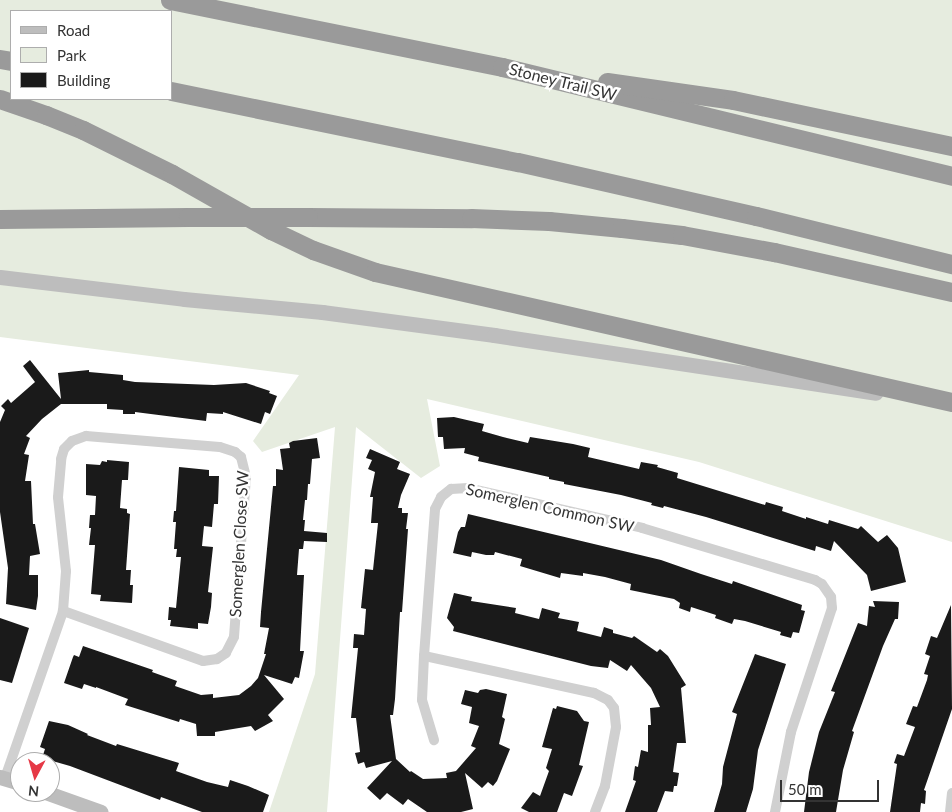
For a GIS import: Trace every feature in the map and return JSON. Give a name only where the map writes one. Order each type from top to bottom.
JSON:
[{"type":"highway","name":"Stoney Trail SW","points":[[170,0],[502,67],[952,176]]},
{"type":"highway","points":[[502,67],[733,100],[952,146]]},
{"type":"highway","points":[[172,91],[518,162],[756,216],[952,264]]},
{"type":"highway","points":[[0,100],[46,115],[83,130],[172,174],[277,233],[313,250],[375,272],[952,402]]},
{"type":"highway","points":[[0,219],[308,217],[471,218],[550,221],[682,235],[774,252],[952,292]]},
{"type":"main road","points":[[0,277],[184,299],[322,312],[494,334],[952,402]]},
{"type":"main road","points":[[60,797],[101,812]]},
{"type":"street","name":"Somerglen Close SW","points":[[3,777],[63,611],[66,564],[58,497],[61,459],[64,449],[72,441],[86,436],[220,447],[235,452],[241,457],[246,477],[234,636],[226,653],[217,659],[203,661],[63,611]]},
{"type":"street","name":"Somerglen Common SW","points":[[434,740],[422,700],[435,509],[446,491],[459,487],[642,528],[815,580],[828,591],[832,608],[791,732],[775,812]]},
{"type":"street","points":[[424,656],[594,693],[608,700],[614,708],[616,727],[605,786],[595,812]]},
{"type":"street","points":[[950,812],[952,792]]},
{"type":"green space","points":[[0,0],[952,0],[952,542],[699,462],[427,399],[440,466],[421,478],[356,427],[327,812],[269,812],[315,674],[335,427],[262,452],[253,441],[299,375],[0,337]]},
{"type":"building","points":[[30,360],[61,399],[58,373],[89,370],[89,372],[123,375],[123,380],[135,382],[214,385],[246,383],[270,391],[269,393],[277,396],[270,414],[265,412],[261,424],[223,412],[223,414],[207,413],[206,421],[135,412],[135,414],[123,414],[123,410],[107,409],[107,404],[61,404],[42,419],[26,436],[30,438],[24,454],[29,455],[25,481],[31,481],[33,524],[35,524],[40,554],[30,556],[29,575],[38,575],[36,610],[6,604],[8,568],[0,512],[0,422],[5,410],[1,406],[8,399],[11,403],[35,382],[23,366]]},
{"type":"building","points":[[454,417],[484,424],[482,431],[528,443],[530,437],[573,444],[590,448],[588,457],[639,469],[641,462],[658,465],[657,467],[678,473],[677,478],[765,505],[766,502],[783,507],[782,511],[806,519],[806,517],[828,524],[829,520],[858,529],[861,526],[878,542],[887,535],[898,548],[906,582],[871,591],[867,575],[834,541],[831,551],[816,546],[815,551],[706,517],[664,506],[663,508],[651,505],[652,503],[621,495],[564,484],[564,482],[549,479],[549,477],[478,461],[479,457],[464,453],[465,448],[444,449],[443,437],[438,437],[437,418]]},
{"type":"building","points":[[317,438],[320,458],[312,459],[310,484],[308,484],[307,500],[305,500],[304,531],[327,533],[327,542],[304,541],[303,549],[299,549],[297,575],[304,575],[300,651],[304,651],[299,678],[295,677],[292,684],[264,675],[284,699],[268,715],[273,721],[255,731],[251,726],[215,732],[215,736],[197,736],[196,724],[180,719],[179,722],[125,705],[128,699],[96,687],[84,684],[82,689],[64,683],[74,655],[79,657],[83,646],[153,670],[152,672],[177,681],[175,686],[201,695],[213,694],[213,698],[239,695],[251,686],[258,678],[266,654],[264,654],[269,628],[260,627],[261,612],[273,486],[276,486],[276,469],[283,470],[280,449],[290,448],[289,443],[293,441]]},
{"type":"building","points":[[370,449],[400,462],[397,469],[410,474],[398,508],[402,508],[402,513],[408,513],[406,529],[408,529],[402,612],[400,612],[395,699],[393,715],[390,715],[396,759],[410,772],[423,779],[447,778],[446,773],[456,771],[476,748],[471,746],[479,726],[469,723],[472,707],[461,704],[465,690],[478,693],[480,690],[486,689],[507,694],[502,717],[505,719],[499,744],[510,749],[497,781],[493,786],[488,782],[482,788],[465,773],[473,809],[461,812],[427,812],[408,799],[403,805],[387,793],[380,800],[367,788],[392,761],[366,768],[364,762],[358,764],[355,753],[360,752],[356,718],[351,718],[358,648],[353,648],[354,634],[364,635],[366,609],[361,608],[365,569],[373,570],[378,523],[371,523],[373,497],[370,497],[375,472],[368,469],[372,460],[366,458]]},
{"type":"building","points":[[107,460],[129,462],[128,480],[122,480],[120,508],[127,509],[127,513],[130,514],[126,570],[131,570],[130,585],[133,585],[132,603],[100,601],[101,595],[91,594],[95,545],[89,545],[91,528],[89,528],[90,515],[95,515],[96,496],[86,495],[86,464],[100,465],[102,461],[107,462]]},
{"type":"building","points":[[179,467],[209,470],[209,476],[219,476],[218,504],[214,504],[212,527],[204,526],[202,546],[213,547],[208,592],[212,593],[211,607],[208,624],[198,623],[198,629],[170,626],[171,620],[168,620],[169,607],[176,608],[181,557],[176,557],[177,549],[174,549],[176,522],[173,522],[174,511],[176,511]]},
{"type":"building","points":[[468,514],[661,560],[732,584],[733,581],[802,605],[801,610],[805,611],[799,633],[793,632],[791,638],[780,635],[781,632],[745,621],[734,619],[732,624],[715,618],[716,615],[691,607],[690,612],[679,608],[680,603],[674,599],[630,590],[631,584],[605,577],[583,573],[583,576],[561,573],[560,578],[520,566],[522,559],[495,552],[494,555],[486,555],[472,552],[471,557],[453,553],[458,532],[461,527],[465,527]]},
{"type":"building","points":[[454,593],[472,597],[471,601],[516,608],[515,613],[539,619],[542,608],[560,613],[558,618],[579,622],[577,631],[601,637],[604,627],[613,630],[613,633],[632,638],[634,636],[657,652],[660,649],[668,656],[686,685],[681,688],[686,743],[677,743],[673,772],[679,773],[677,786],[674,786],[673,792],[665,791],[657,812],[625,812],[636,781],[633,780],[635,766],[638,767],[641,750],[648,752],[648,725],[651,725],[650,708],[660,707],[651,688],[631,665],[627,671],[610,660],[608,668],[591,666],[453,631],[454,627],[447,618]]},
{"type":"building","points":[[873,601],[899,602],[898,619],[895,619],[883,646],[852,731],[854,732],[843,770],[836,812],[804,812],[809,772],[819,732],[835,692],[831,691],[858,623],[867,626],[869,606],[875,607]]},
{"type":"building","points":[[951,605],[952,709],[924,790],[926,791],[925,804],[921,803],[920,812],[890,812],[897,764],[894,763],[897,754],[904,756],[915,727],[906,724],[913,706],[917,707],[927,680],[928,675],[924,674],[930,656],[925,654],[931,636],[937,638]]},
{"type":"building","points":[[0,618],[29,628],[12,683],[0,680]]},
{"type":"building","points":[[755,654],[786,664],[758,750],[753,789],[746,812],[714,812],[722,784],[723,767],[737,714],[732,712]]},
{"type":"building","points":[[557,706],[577,711],[584,721],[589,722],[579,765],[583,766],[572,796],[564,793],[557,812],[529,812],[521,808],[533,792],[540,796],[549,771],[546,768],[552,749],[542,747],[553,708],[556,709]]},
{"type":"building","points":[[49,721],[68,725],[87,735],[116,746],[117,744],[179,763],[176,771],[207,782],[228,787],[230,780],[269,795],[263,812],[202,812],[161,797],[160,800],[60,763],[60,752],[44,752],[45,749],[40,747]]}]
